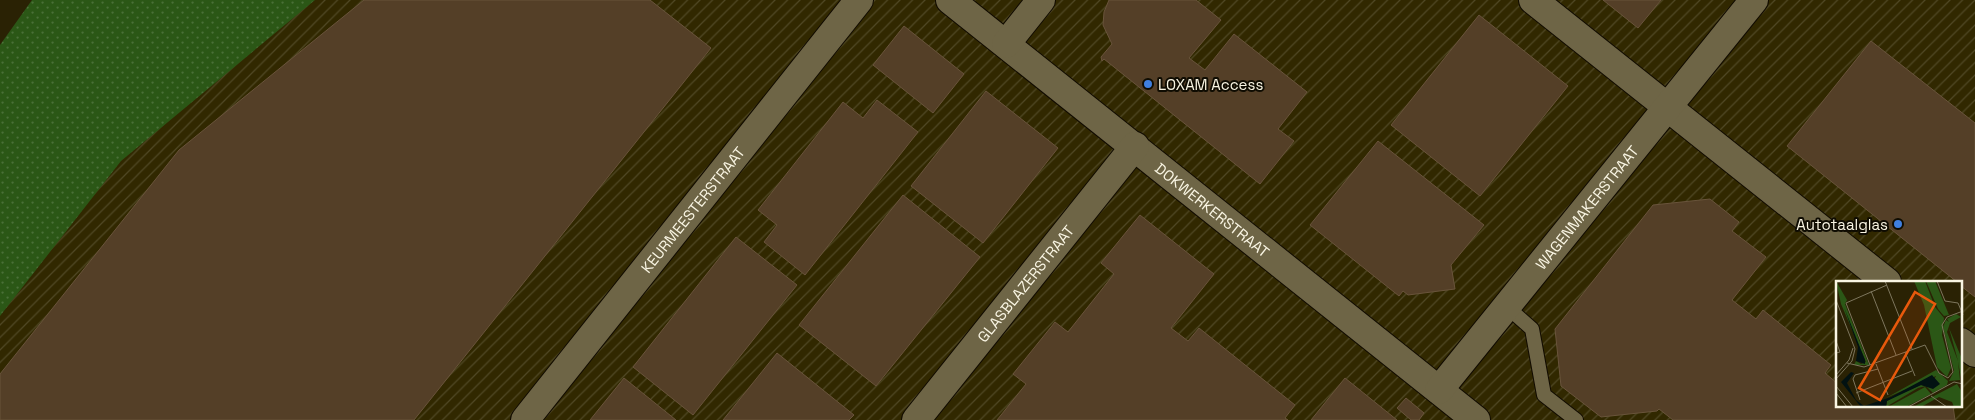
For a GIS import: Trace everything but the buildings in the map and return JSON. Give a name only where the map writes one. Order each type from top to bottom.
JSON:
[{"type":"street","name":"KEURMEESTERSTRAAT","points":[[525,420],[859,0]]},
{"type":"street","name":"DOKWERKERSTRAAT","points":[[950,0],[1136,146],[1476,420]]},
{"type":"street","points":[[1006,44],[1041,0]]},
{"type":"street","points":[[1533,0],[1886,281]]},
{"type":"street","name":"WAGENMAKERSTRAAT","points":[[1439,390],[1754,0]]},
{"type":"street","name":"GLASBLAZERSTRAAT","points":[[916,420],[1136,146]]},
{"type":"street","points":[[1962,343],[1975,353]]},
{"type":"lane","points":[[1506,306],[1532,329],[1544,395],[1576,420]]},
{"type":"shaded area","points":[[134,0],[1975,0],[1975,420],[0,420],[0,169]]},
{"type":"green space","points":[[32,0],[315,0],[121,161],[0,316],[0,45]]},
{"type":"place","name":"LOXAM Access","points":[[1148,84]]},
{"type":"place","name":"Autotaalglas","points":[[1898,224]]}]
